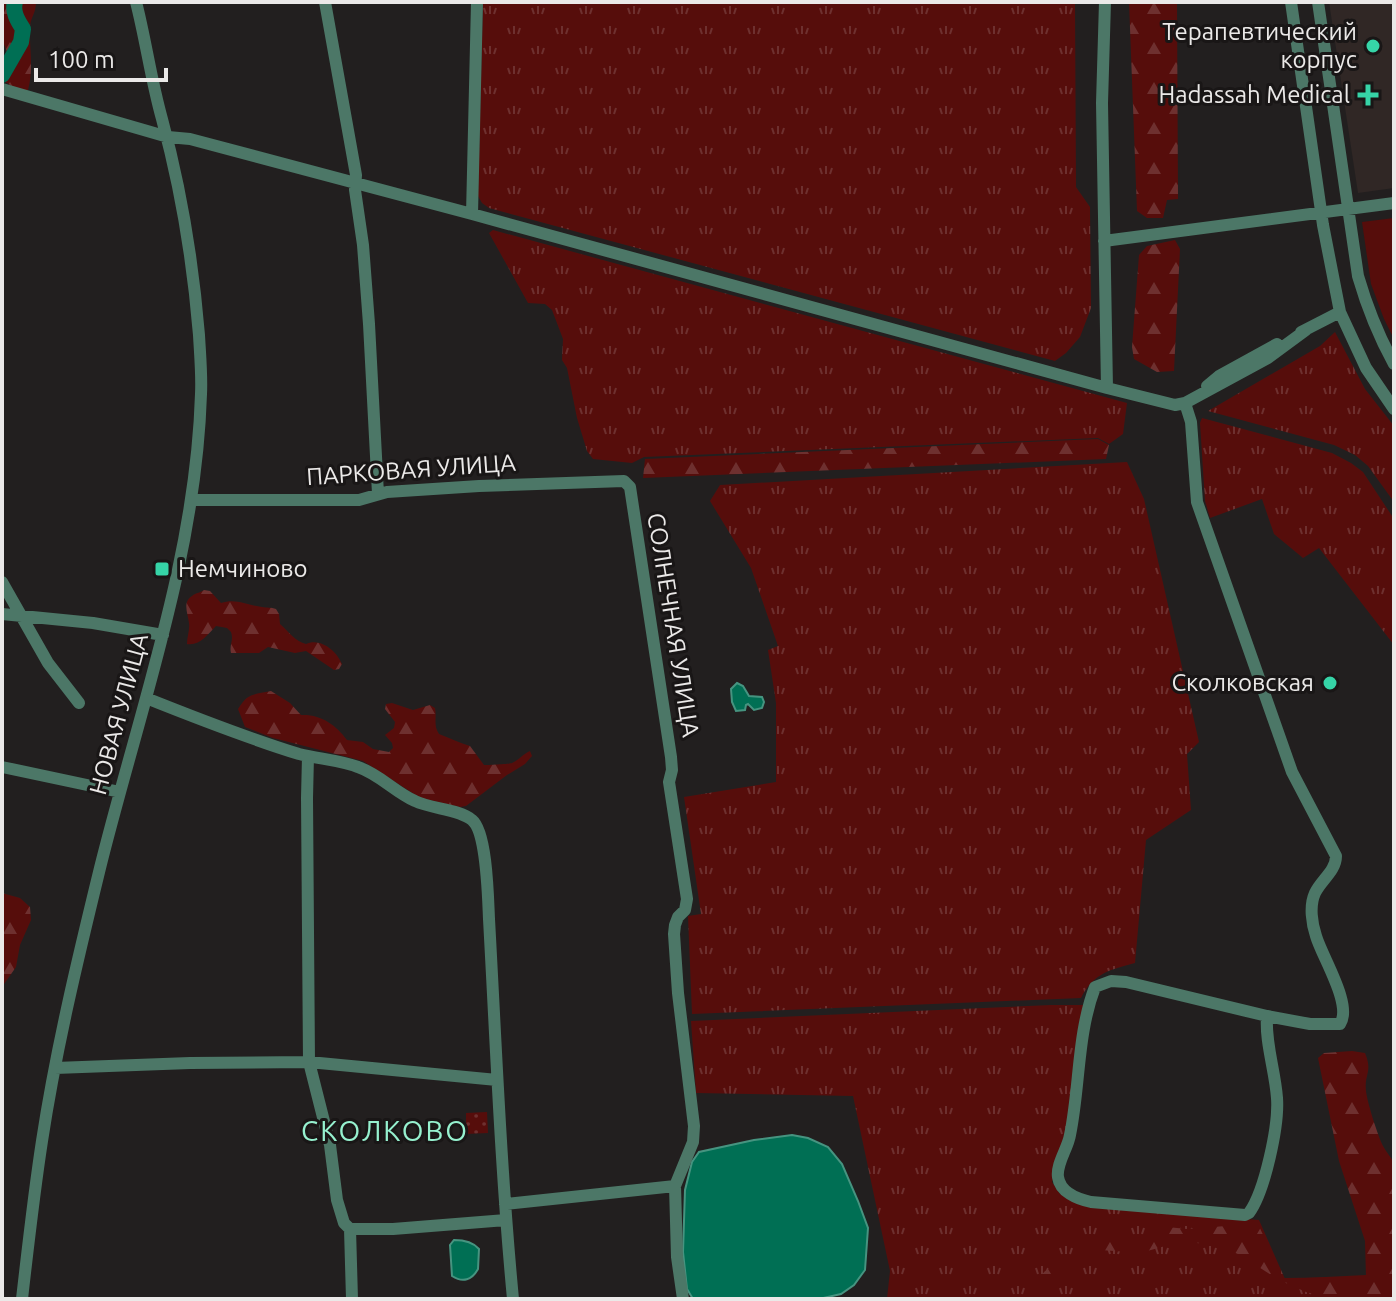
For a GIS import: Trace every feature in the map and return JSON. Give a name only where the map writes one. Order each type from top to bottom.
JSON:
[{"type":"street","name":"НОВАЯ УЛИЦА","points":[[22,1299],[42,1140],[55,1068],[91,906],[175,588],[192,500],[200,422],[200,360],[188,242],[168,137],[161,118],[136,2]]},
{"type":"street","points":[[325,2],[356,175],[369,324],[378,494]]},
{"type":"street","points":[[472,214],[477,2]]},
{"type":"street","points":[[1105,2],[1102,103],[1107,388]]},
{"type":"street","points":[[1291,2],[1321,213],[1340,312],[1366,368],[1394,409]]},
{"type":"street","points":[[1318,2],[1358,276],[1375,327],[1394,364]]},
{"type":"street","points":[[8,91],[168,137],[190,139],[472,214],[1175,405],[1268,358],[1306,330],[1340,312]]},
{"type":"street","points":[[1104,241],[1394,203]]},
{"type":"street","points":[[1190,400],[1197,502],[1292,772],[1336,856],[1336,863],[1314,894],[1311,909],[1315,936],[1345,1014],[1340,1024],[1310,1024],[1126,982],[1111,981],[1095,987],[1087,1012],[1070,1138],[1058,1172],[1063,1188],[1069,1194],[1091,1202],[1249,1213],[1263,1186],[1278,1110],[1266,1031],[1267,1016]]},
{"type":"street","name":"ПАРКОВАЯ УЛИЦА","points":[[192,500],[359,500],[387,492],[624,481],[630,487]]},
{"type":"street","name":"СОЛНЕЧНАЯ УЛИЦА","points":[[630,487],[672,770],[669,782],[687,899],[674,934],[694,1126],[693,1142],[675,1186]]},
{"type":"street","points":[[2,582],[48,663],[79,703]]},
{"type":"street","points":[[2,614],[93,623],[163,635]]},
{"type":"street","points":[[146,698],[249,737],[308,756],[360,767],[415,801],[465,815],[477,825],[482,839],[488,899],[513,1299]]},
{"type":"street","points":[[308,756],[309,1062],[330,1145],[337,1200],[344,1223],[350,1229],[352,1299]]},
{"type":"street","points":[[2,767],[120,792]]},
{"type":"street","points":[[55,1068],[309,1062],[497,1080]]},
{"type":"street","points":[[505,1204],[675,1186],[677,1257],[683,1299]]},
{"type":"street","points":[[350,1229],[506,1220]]},
{"type":"shaded area","name":"Hadassah Medical","points":[[1329,2],[1394,2],[1394,188],[1358,193]]},
{"type":"shaded area","points":[[737,683],[749,696],[762,697],[762,708],[754,710],[748,704],[745,710],[736,711],[731,689]]},
{"type":"shaded area","points":[[792,1135],[828,1147],[842,1164],[868,1228],[865,1270],[854,1285],[841,1294],[819,1299],[693,1299],[687,1289],[683,1252],[685,1190],[692,1162],[699,1152]]},
{"type":"shaded area","points":[[454,1240],[468,1242],[479,1249],[478,1269],[467,1279],[452,1276],[450,1245]]},
{"type":"green space","points":[[2,2],[36,2],[30,26],[28,90],[18,90],[2,80],[2,58],[7,52],[2,39]]},
{"type":"green space","points":[[483,2],[1075,2],[1076,187],[1090,207],[1091,308],[1080,337],[1055,361],[489,208],[478,196]]},
{"type":"green space","points":[[1129,2],[1177,2],[1178,199],[1167,200],[1163,218],[1147,218],[1137,211]]},
{"type":"green space","points":[[1394,218],[1394,339],[1371,284],[1362,222]]},
{"type":"green space","points":[[493,230],[1127,403],[1123,434],[1109,444],[1098,438],[644,457],[632,463],[593,459],[587,451],[577,418],[567,368],[562,360],[563,339],[552,310],[545,304],[528,303],[489,233]]},
{"type":"green space","points":[[1175,240],[1180,249],[1174,371],[1157,372],[1134,359],[1132,347],[1139,255],[1147,246]]},
{"type":"green space","points":[[1335,332],[1365,389],[1394,426],[1394,502],[1368,466],[1355,455],[1334,445],[1208,411],[1320,346]]},
{"type":"green space","points":[[1202,418],[1332,453],[1363,472],[1394,519],[1394,645],[1319,548],[1303,558],[1274,534],[1262,499],[1210,518],[1205,501]]},
{"type":"green space","points":[[1098,439],[1109,445],[1106,459],[643,478],[645,459]]},
{"type":"green space","points":[[1127,462],[1144,499],[1199,742],[1187,754],[1191,810],[1146,840],[1135,963],[1103,974],[1091,983],[1081,998],[692,1014],[688,916],[701,914],[684,797],[776,782],[776,703],[768,650],[778,646],[751,568],[710,501],[720,485]]},
{"type":"green space","points":[[204,590],[210,591],[221,603],[237,602],[276,609],[280,624],[295,639],[306,644],[317,642],[327,646],[342,664],[334,670],[306,651],[295,653],[268,647],[259,653],[231,653],[231,632],[216,626],[200,641],[187,644],[187,601]]},
{"type":"green space","points":[[271,691],[290,703],[301,715],[321,719],[333,725],[347,740],[363,742],[373,749],[389,752],[393,748],[385,735],[394,728],[395,722],[385,709],[386,704],[392,703],[413,710],[430,705],[435,708],[439,734],[470,746],[484,765],[512,763],[530,751],[532,756],[466,806],[420,798],[363,761],[273,738],[245,727],[238,709],[252,695]]},
{"type":"green space","points":[[2,893],[20,898],[30,907],[31,920],[20,945],[16,967],[2,987]]},
{"type":"green space","points":[[1084,1005],[1066,1141],[1052,1182],[1060,1194],[1079,1201],[1153,1211],[1259,1220],[1285,1279],[1366,1275],[1394,1299],[887,1299],[890,1271],[853,1096],[696,1093],[691,1021]]},
{"type":"green space","points":[[1324,1053],[1365,1053],[1368,1103],[1384,1148],[1394,1163],[1394,1299],[1325,1297],[1306,1292],[1220,1246],[1189,1242],[1140,1253],[1101,1250],[1091,1254],[1054,1288],[1044,1288],[1039,1278],[1047,1270],[1072,1258],[1100,1238],[1122,1240],[1167,1227],[1226,1226],[1244,1221],[1258,1224],[1283,1278],[1366,1277],[1365,1241],[1339,1161],[1318,1058]]},
{"type":"green space","points":[[487,1112],[488,1133],[466,1134],[466,1113]]},
{"type":"waterway","points":[[2,75],[21,42],[23,29],[17,20],[15,2]]},
{"type":"place","name":"Терапевтический корпус","points":[[1373,46]]},
{"type":"place","name":"Hadassah Medical","points":[[1368,95]]},
{"type":"place","name":"Немчиново","points":[[162,569]]},
{"type":"place","name":"Сколковская","points":[[1330,683]]},
{"type":"district","name":"СКОЛКОВО","points":[[385,1131]]}]
